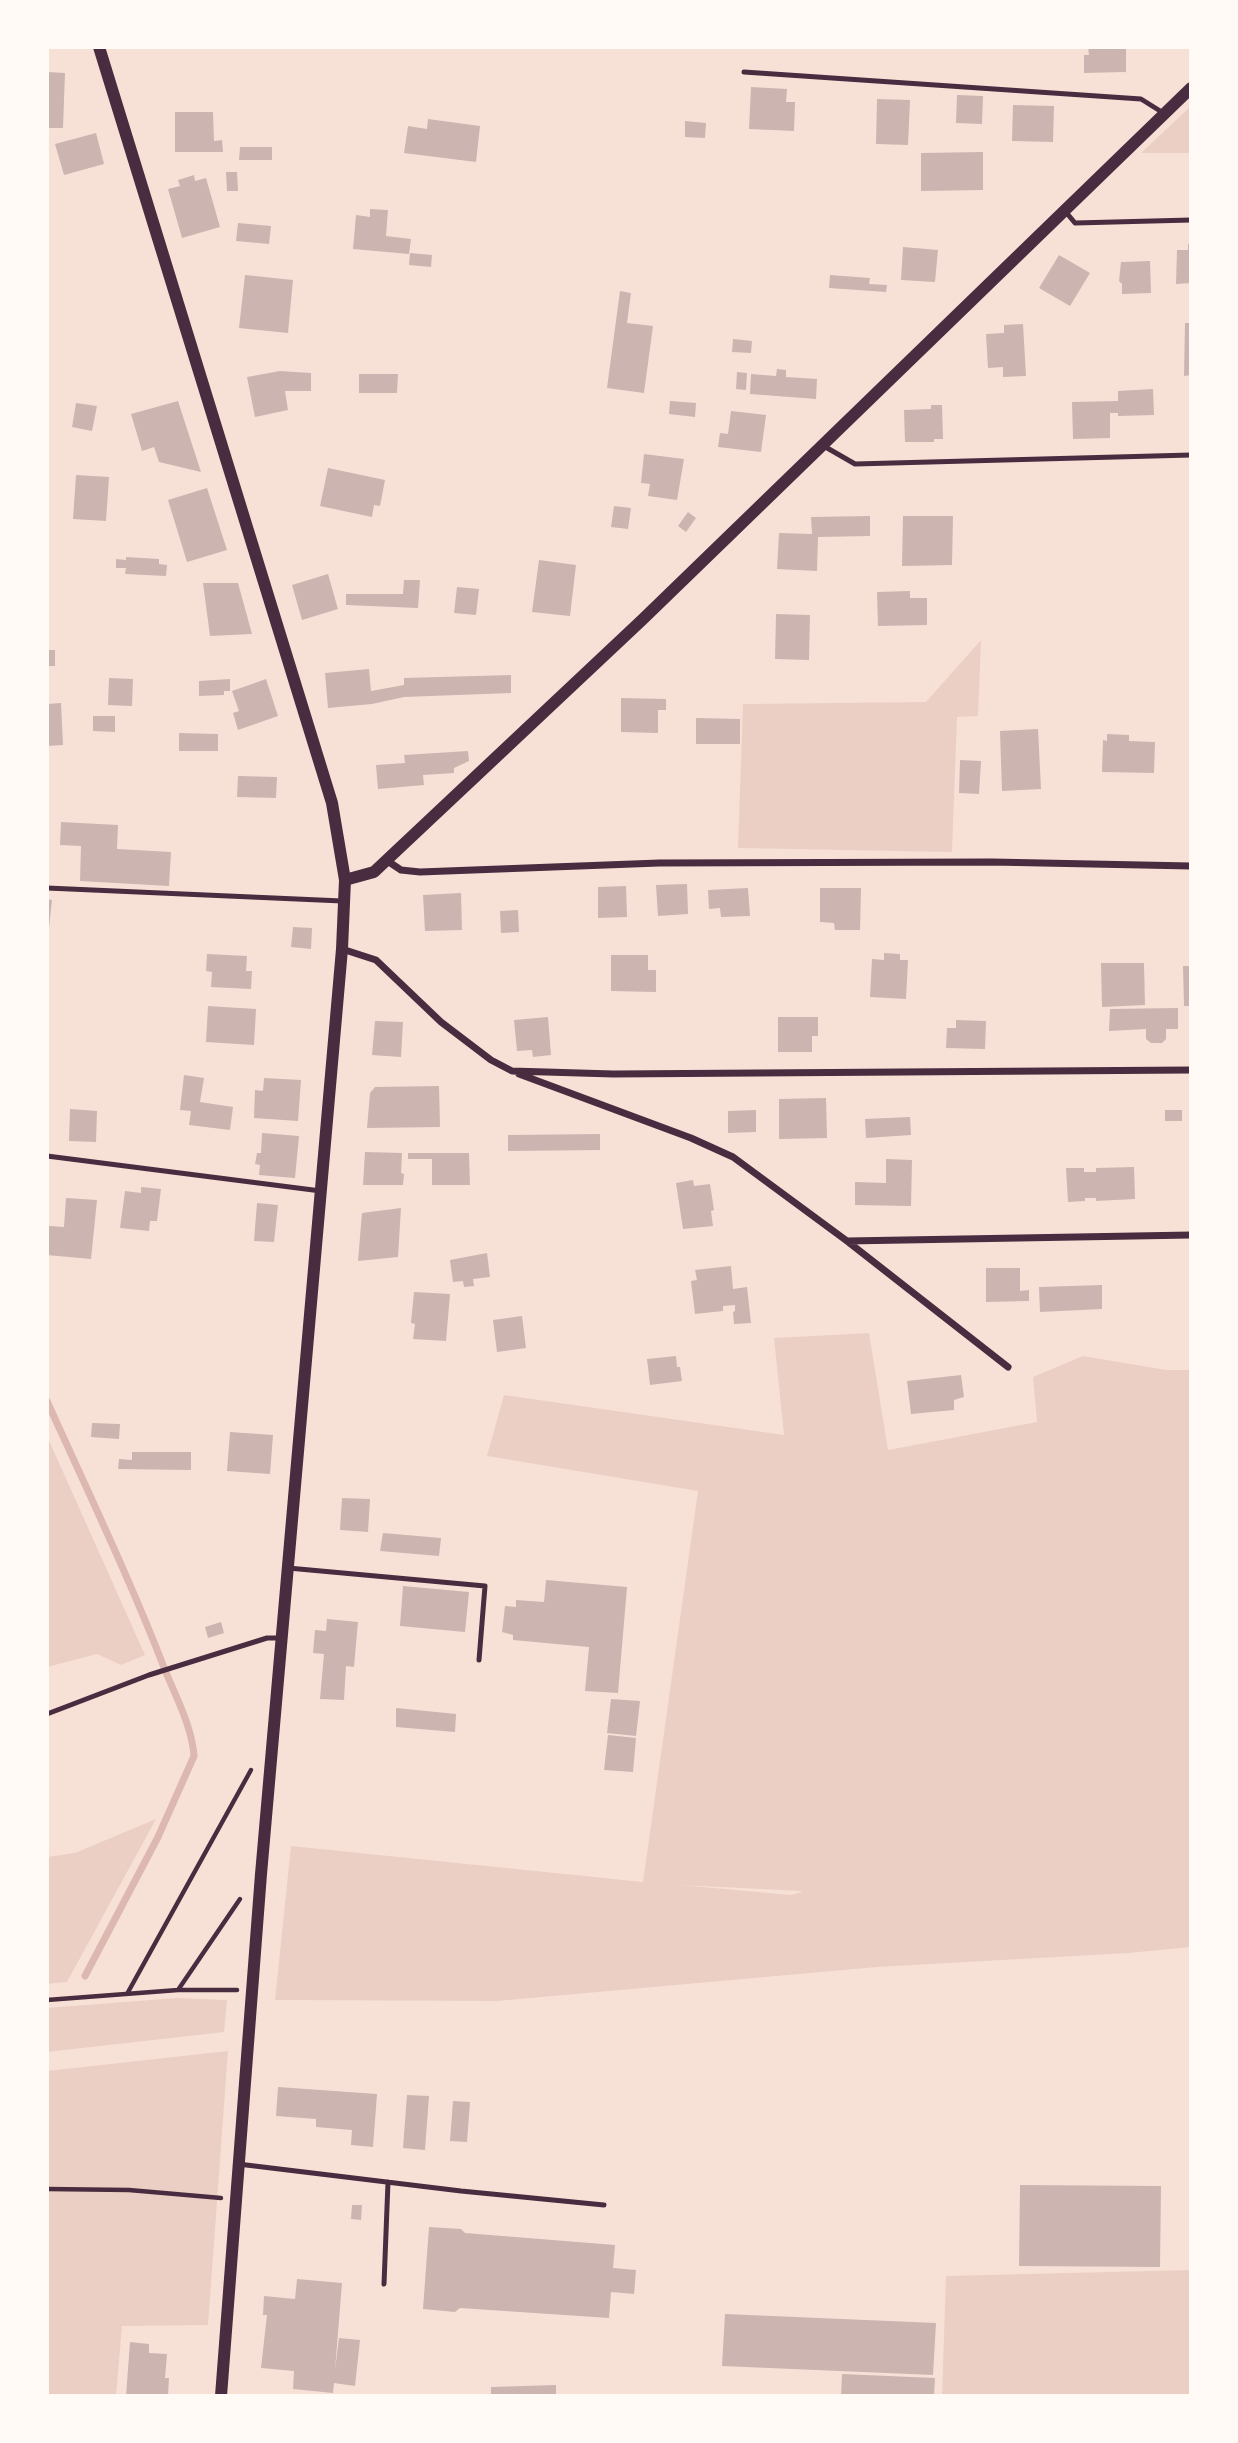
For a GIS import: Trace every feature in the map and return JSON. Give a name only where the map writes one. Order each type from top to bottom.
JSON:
[{"type":"street","points":[[99,47],[332,803],[345,880],[346,902],[252,1991],[221,2396]]},
{"type":"street","points":[[345,880],[367,875],[386,860],[642,620],[1191,88]]},
{"type":"street","points":[[386,860],[401,870],[420,872],[659,863],[978,862],[1191,866]]},
{"type":"street","points":[[342,948],[376,960],[441,1022],[491,1060],[512,1071],[691,1138],[733,1157],[847,1241],[1008,1367]]},
{"type":"street","points":[[512,1071],[627,1074],[1191,1070]]},
{"type":"street","points":[[847,1241],[1191,1235]]},
{"type":"lane","points":[[744,72],[1141,99],[1165,114]]},
{"type":"lane","points":[[1065,211],[1075,223],[1191,220]]},
{"type":"lane","points":[[822,445],[855,464],[1191,455]]},
{"type":"lane","points":[[47,888],[346,902]]},
{"type":"lane","points":[[47,1156],[321,1191]]},
{"type":"lane","points":[[288,1567],[485,1586],[479,1660]]},
{"type":"lane","points":[[47,1714],[183,1664],[267,1638],[282,1638]]},
{"type":"lane","points":[[238,2164],[604,2205]]},
{"type":"lane","points":[[384,2284],[388,2182]]},
{"type":"path","points":[[127,1994],[255,1763]]},
{"type":"path","points":[[178,1990],[246,1892]]},
{"type":"path","points":[[47,2000],[178,1990],[252,1991]]},
{"type":"path","points":[[47,2189],[129,2190],[236,2199]]},
{"type":"shaded area","points":[[1191,106],[1191,153],[1141,153]]},
{"type":"shaded area","points":[[981,640],[978,716],[957,717],[952,852],[738,848],[743,704],[926,702]]},
{"type":"shaded area","points":[[869,1333],[888,1450],[1037,1422],[1033,1377],[1083,1356],[1166,1370],[1191,1370],[1191,1947],[877,1967],[497,2001],[275,2000],[291,1846],[643,1882],[698,1491],[487,1456],[504,1395],[784,1435],[774,1338]],"holes":[[[681,1885],[801,1891],[791,1895]]]},
{"type":"shaded area","points":[[47,1436],[145,1655],[121,1665],[97,1654],[47,1667]]},
{"type":"shaded area","points":[[156,1819],[67,1982],[47,1984],[47,1857],[75,1853]]},
{"type":"shaded area","points":[[177,1998],[227,2000],[224,2032],[47,2052],[47,2008]]},
{"type":"shaded area","points":[[228,2051],[208,2325],[122,2326],[116,2396],[47,2396],[47,2071]]},
{"type":"shaded area","points":[[1191,2270],[1191,2396],[942,2396],[946,2276]]},
{"type":"building","points":[[1088,47],[1126,47],[1126,72],[1084,73],[1084,55],[1089,55]]},
{"type":"building","points":[[47,72],[65,73],[63,128],[47,128]]},
{"type":"building","points":[[751,87],[787,89],[786,102],[795,102],[794,131],[749,129]]},
{"type":"building","points":[[957,95],[983,96],[982,124],[956,123]]},
{"type":"building","points":[[877,99],[910,100],[908,145],[876,144]]},
{"type":"building","points":[[1013,105],[1054,106],[1053,142],[1012,141]]},
{"type":"building","points":[[175,112],[213,112],[214,141],[222,140],[223,152],[175,152]]},
{"type":"building","points":[[428,119],[480,126],[476,162],[404,153],[408,126],[427,129]]},
{"type":"building","points":[[685,121],[706,123],[705,138],[685,137]]},
{"type":"building","points":[[96,133],[104,164],[64,175],[55,144]]},
{"type":"building","points":[[240,147],[272,147],[272,160],[239,160]]},
{"type":"building","points":[[983,152],[983,190],[921,191],[921,153]]},
{"type":"building","points":[[226,172],[237,172],[238,191],[227,191]]},
{"type":"building","points":[[194,175],[195,181],[206,178],[220,227],[182,238],[168,189],[180,186],[178,180]]},
{"type":"building","points":[[370,209],[388,210],[386,236],[411,239],[409,254],[353,249],[356,215],[370,217]]},
{"type":"building","points":[[238,223],[271,226],[269,244],[236,241]]},
{"type":"building","points":[[1188,244],[1191,244],[1191,283],[1176,284],[1177,250],[1188,250]]},
{"type":"building","points":[[903,247],[938,250],[935,282],[901,280]]},
{"type":"building","points":[[410,253],[432,255],[431,267],[409,265]]},
{"type":"building","points":[[1059,255],[1090,273],[1070,306],[1039,288]]},
{"type":"building","points":[[1150,261],[1151,293],[1122,294],[1122,284],[1119,281],[1121,262]]},
{"type":"building","points":[[245,275],[293,280],[288,333],[239,328]]},
{"type":"building","points":[[830,275],[870,278],[869,284],[887,285],[886,292],[829,288]]},
{"type":"building","points":[[620,291],[631,293],[627,323],[653,326],[644,393],[607,388]]},
{"type":"building","points":[[1185,323],[1191,323],[1191,375],[1184,376]]},
{"type":"building","points":[[1023,324],[1026,376],[1003,377],[1003,367],[988,368],[986,334],[1004,333],[1004,325]]},
{"type":"building","points":[[733,339],[752,341],[751,353],[732,352]]},
{"type":"building","points":[[777,369],[786,370],[786,377],[817,379],[816,399],[750,394],[751,374],[776,376]]},
{"type":"building","points":[[280,371],[311,373],[311,391],[285,391],[288,410],[255,417],[247,377]]},
{"type":"building","points":[[737,372],[747,373],[746,390],[736,389]]},
{"type":"building","points":[[359,374],[398,374],[397,393],[359,393]]},
{"type":"building","points":[[1153,389],[1154,415],[1118,416],[1118,413],[1110,413],[1110,438],[1073,439],[1072,402],[1118,401],[1118,391]]},
{"type":"building","points":[[178,401],[201,472],[159,462],[154,447],[142,451],[131,414]]},
{"type":"building","points":[[670,401],[696,403],[695,417],[669,414]]},
{"type":"building","points":[[76,403],[97,406],[92,431],[72,427]]},
{"type":"building","points":[[931,405],[942,405],[943,439],[934,439],[934,442],[905,442],[904,410],[931,409]]},
{"type":"building","points":[[731,411],[766,415],[761,452],[718,447],[720,433],[728,434]]},
{"type":"building","points":[[644,454],[684,459],[677,500],[648,496],[650,484],[641,483]]},
{"type":"building","points":[[328,468],[385,480],[380,506],[374,505],[372,517],[320,506]]},
{"type":"building","points":[[76,475],[109,477],[106,521],[73,519]]},
{"type":"building","points":[[207,488],[227,550],[187,562],[168,500]]},
{"type":"building","points":[[614,506],[631,508],[628,529],[611,527]]},
{"type":"building","points":[[688,512],[696,518],[686,532],[678,526]]},
{"type":"building","points":[[870,516],[870,536],[818,537],[817,571],[777,569],[779,533],[812,534],[811,517]]},
{"type":"building","points":[[903,516],[953,516],[952,565],[902,566]]},
{"type":"building","points":[[126,557],[159,559],[159,564],[167,565],[166,576],[125,574],[126,568],[116,568],[116,559],[126,560]]},
{"type":"building","points":[[539,560],[576,565],[570,616],[532,612]]},
{"type":"building","points":[[328,574],[338,609],[302,620],[292,585]]},
{"type":"building","points":[[404,580],[420,580],[418,608],[346,605],[346,594],[403,594]]},
{"type":"building","points":[[203,583],[238,583],[252,634],[210,636]]},
{"type":"building","points":[[457,587],[479,589],[476,615],[454,613]]},
{"type":"building","points":[[910,591],[910,598],[927,598],[927,625],[878,626],[877,592]]},
{"type":"building","points":[[776,614],[810,615],[809,660],[775,659]]},
{"type":"building","points":[[47,650],[55,650],[55,666],[47,666]]},
{"type":"building","points":[[369,669],[371,691],[404,685],[404,678],[511,675],[511,693],[404,697],[372,704],[328,708],[325,673]]},
{"type":"building","points":[[109,678],[133,679],[132,706],[108,705]]},
{"type":"building","points":[[230,679],[230,691],[224,691],[224,695],[199,696],[199,681]]},
{"type":"building","points":[[266,679],[278,716],[238,730],[233,713],[239,711],[232,691]]},
{"type":"building","points":[[621,698],[666,699],[666,710],[658,710],[658,733],[621,732]]},
{"type":"building","points":[[61,703],[63,745],[47,746],[47,704]]},
{"type":"building","points":[[93,716],[115,716],[115,732],[93,731]]},
{"type":"building","points":[[696,718],[740,719],[740,744],[696,744]]},
{"type":"building","points":[[1038,729],[1041,789],[1002,791],[1000,731]]},
{"type":"building","points":[[179,733],[218,734],[218,751],[179,751]]},
{"type":"building","points":[[1107,734],[1129,735],[1129,741],[1155,742],[1154,773],[1102,772],[1103,740],[1107,741]]},
{"type":"building","points":[[468,751],[469,761],[454,768],[454,773],[423,775],[424,785],[378,789],[376,765],[405,763],[404,755]]},
{"type":"building","points":[[960,760],[981,761],[979,794],[959,793]]},
{"type":"building","points":[[238,776],[277,777],[276,798],[237,797]]},
{"type":"building","points":[[61,822],[118,825],[117,849],[171,852],[169,886],[80,881],[81,846],[60,845]]},
{"type":"building","points":[[687,884],[688,914],[658,916],[656,885]]},
{"type":"building","points":[[626,886],[627,917],[598,918],[598,887]]},
{"type":"building","points":[[748,888],[750,916],[721,917],[720,908],[709,909],[708,890]]},
{"type":"building","points":[[820,888],[861,888],[860,930],[835,930],[834,923],[820,922]]},
{"type":"building","points":[[461,893],[462,930],[425,931],[423,895]]},
{"type":"building","points":[[47,899],[52,900],[49,928],[47,928]]},
{"type":"building","points":[[518,910],[519,932],[501,933],[500,911]]},
{"type":"building","points":[[293,927],[312,928],[311,949],[291,947]]},
{"type":"building","points":[[884,953],[900,954],[900,960],[908,960],[906,999],[870,997],[872,959],[884,960]]},
{"type":"building","points":[[207,954],[247,956],[246,971],[252,971],[251,989],[211,987],[212,972],[206,971]]},
{"type":"building","points":[[611,955],[648,955],[648,970],[656,970],[656,992],[611,991]]},
{"type":"building","points":[[1101,963],[1144,963],[1145,1005],[1102,1007]]},
{"type":"building","points":[[1183,966],[1191,966],[1191,1006],[1184,1006]]},
{"type":"building","points":[[208,1006],[256,1009],[254,1045],[206,1042]]},
{"type":"building","points":[[1178,1008],[1178,1029],[1166,1029],[1166,1039],[1162,1043],[1151,1043],[1146,1039],[1146,1029],[1109,1031],[1110,1009]]},
{"type":"building","points":[[548,1017],[551,1055],[533,1057],[532,1050],[517,1051],[514,1020]]},
{"type":"building","points":[[778,1017],[818,1017],[818,1036],[812,1036],[812,1052],[778,1052]]},
{"type":"building","points":[[956,1020],[986,1021],[985,1049],[946,1048],[947,1028],[956,1028]]},
{"type":"building","points":[[375,1021],[403,1022],[401,1057],[372,1055]]},
{"type":"building","points":[[184,1075],[204,1078],[200,1102],[233,1107],[230,1130],[189,1125],[191,1111],[180,1110]]},
{"type":"building","points":[[264,1078],[301,1080],[298,1121],[254,1118],[255,1090],[263,1091]]},
{"type":"building","points":[[439,1086],[440,1127],[367,1128],[370,1093],[375,1087]]},
{"type":"building","points":[[826,1098],[827,1138],[779,1139],[779,1099]]},
{"type":"building","points":[[70,1109],[97,1111],[96,1142],[69,1141]]},
{"type":"building","points":[[756,1110],[756,1132],[728,1133],[728,1111]]},
{"type":"building","points":[[1165,1110],[1182,1110],[1182,1121],[1165,1121]]},
{"type":"building","points":[[910,1117],[911,1135],[866,1138],[865,1119]]},
{"type":"building","points":[[262,1133],[299,1136],[295,1178],[259,1175],[260,1165],[255,1164],[257,1153],[261,1153]]},
{"type":"building","points":[[600,1134],[600,1150],[508,1151],[508,1135]]},
{"type":"building","points":[[365,1152],[402,1153],[403,1185],[363,1185]]},
{"type":"building","points":[[408,1153],[469,1153],[470,1185],[432,1185],[432,1159],[408,1159]]},
{"type":"building","points":[[886,1159],[912,1160],[911,1206],[855,1205],[855,1182],[886,1183]]},
{"type":"building","points":[[1134,1167],[1135,1199],[1096,1201],[1096,1198],[1085,1198],[1085,1201],[1068,1202],[1066,1168],[1084,1168],[1084,1172],[1096,1172],[1096,1168]]},
{"type":"building","points":[[693,1180],[694,1186],[710,1184],[714,1210],[711,1211],[713,1226],[683,1229],[676,1183]]},
{"type":"building","points":[[141,1187],[161,1189],[157,1221],[150,1221],[149,1231],[120,1228],[125,1191],[141,1193]]},
{"type":"building","points":[[66,1198],[97,1200],[91,1259],[47,1255],[49,1226],[64,1227]]},
{"type":"building","points":[[257,1203],[278,1205],[274,1242],[254,1241]]},
{"type":"building","points":[[401,1208],[398,1257],[358,1261],[362,1213]]},
{"type":"building","points":[[487,1253],[490,1277],[473,1279],[474,1286],[464,1287],[463,1281],[453,1282],[450,1260]]},
{"type":"building","points":[[731,1266],[733,1289],[747,1287],[751,1323],[734,1324],[735,1305],[723,1306],[723,1311],[695,1314],[691,1281],[697,1280],[695,1270]]},
{"type":"building","points":[[986,1268],[1020,1268],[1020,1291],[1029,1290],[1029,1301],[986,1302]]},
{"type":"building","points":[[1102,1285],[1102,1309],[1040,1312],[1039,1287]]},
{"type":"building","points":[[414,1292],[450,1294],[446,1341],[413,1339],[415,1324],[411,1323]]},
{"type":"building","points":[[522,1316],[526,1348],[497,1352],[493,1320]]},
{"type":"building","points":[[676,1356],[682,1381],[650,1385],[647,1359]]},
{"type":"building","points":[[961,1375],[964,1397],[954,1400],[954,1410],[911,1414],[907,1381]]},
{"type":"building","points":[[92,1423],[120,1424],[119,1439],[91,1437]]},
{"type":"building","points":[[230,1432],[273,1435],[270,1474],[227,1471]]},
{"type":"building","points":[[132,1452],[191,1452],[191,1470],[118,1469],[119,1459],[132,1460]]},
{"type":"building","points":[[342,1498],[370,1499],[368,1532],[340,1530]]},
{"type":"building","points":[[383,1533],[441,1538],[439,1556],[380,1551]]},
{"type":"building","points":[[546,1580],[627,1587],[618,1693],[585,1691],[589,1647],[513,1640],[513,1635],[502,1632],[505,1606],[516,1607],[516,1600],[544,1602]]},
{"type":"building","points":[[403,1586],[469,1592],[465,1632],[400,1626]]},
{"type":"building","points":[[327,1619],[358,1622],[354,1667],[346,1666],[344,1700],[320,1699],[324,1654],[313,1653],[315,1630],[326,1631]]},
{"type":"building","points":[[221,1622],[224,1633],[208,1638],[205,1627]]},
{"type":"building","points":[[611,1699],[640,1701],[636,1736],[607,1733]]},
{"type":"building","points":[[396,1708],[456,1714],[455,1732],[396,1727]]},
{"type":"building","points":[[608,1735],[636,1738],[633,1772],[604,1770]]},
{"type":"building","points":[[278,2087],[377,2094],[373,2147],[351,2145],[352,2130],[316,2127],[316,2119],[276,2116]]},
{"type":"building","points":[[407,2095],[429,2096],[425,2150],[403,2148]]},
{"type":"building","points":[[453,2101],[470,2102],[467,2142],[450,2141]]},
{"type":"building","points":[[1020,2185],[1161,2186],[1160,2267],[1019,2266]]},
{"type":"building","points":[[352,2205],[362,2205],[361,2220],[351,2219]]},
{"type":"building","points":[[429,2227],[461,2229],[465,2233],[615,2245],[613,2268],[636,2270],[634,2294],[611,2292],[609,2318],[460,2308],[455,2312],[423,2309]]},
{"type":"building","points":[[297,2279],[342,2283],[335,2370],[339,2338],[360,2340],[355,2386],[334,2383],[333,2393],[293,2389],[294,2371],[261,2368],[267,2315],[263,2315],[264,2296],[295,2299]]},
{"type":"building","points":[[725,2314],[936,2323],[933,2375],[722,2366]]},
{"type":"building","points":[[130,2342],[149,2344],[149,2353],[167,2354],[165,2378],[169,2378],[168,2396],[126,2396]]},
{"type":"building","points":[[842,2374],[935,2378],[934,2396],[841,2396]]},
{"type":"building","points":[[556,2385],[556,2396],[491,2396],[491,2387]]},
{"type":"waterway","points":[[47,1401],[152,1636],[187,1723],[194,1756],[158,1837],[85,1976]]}]
